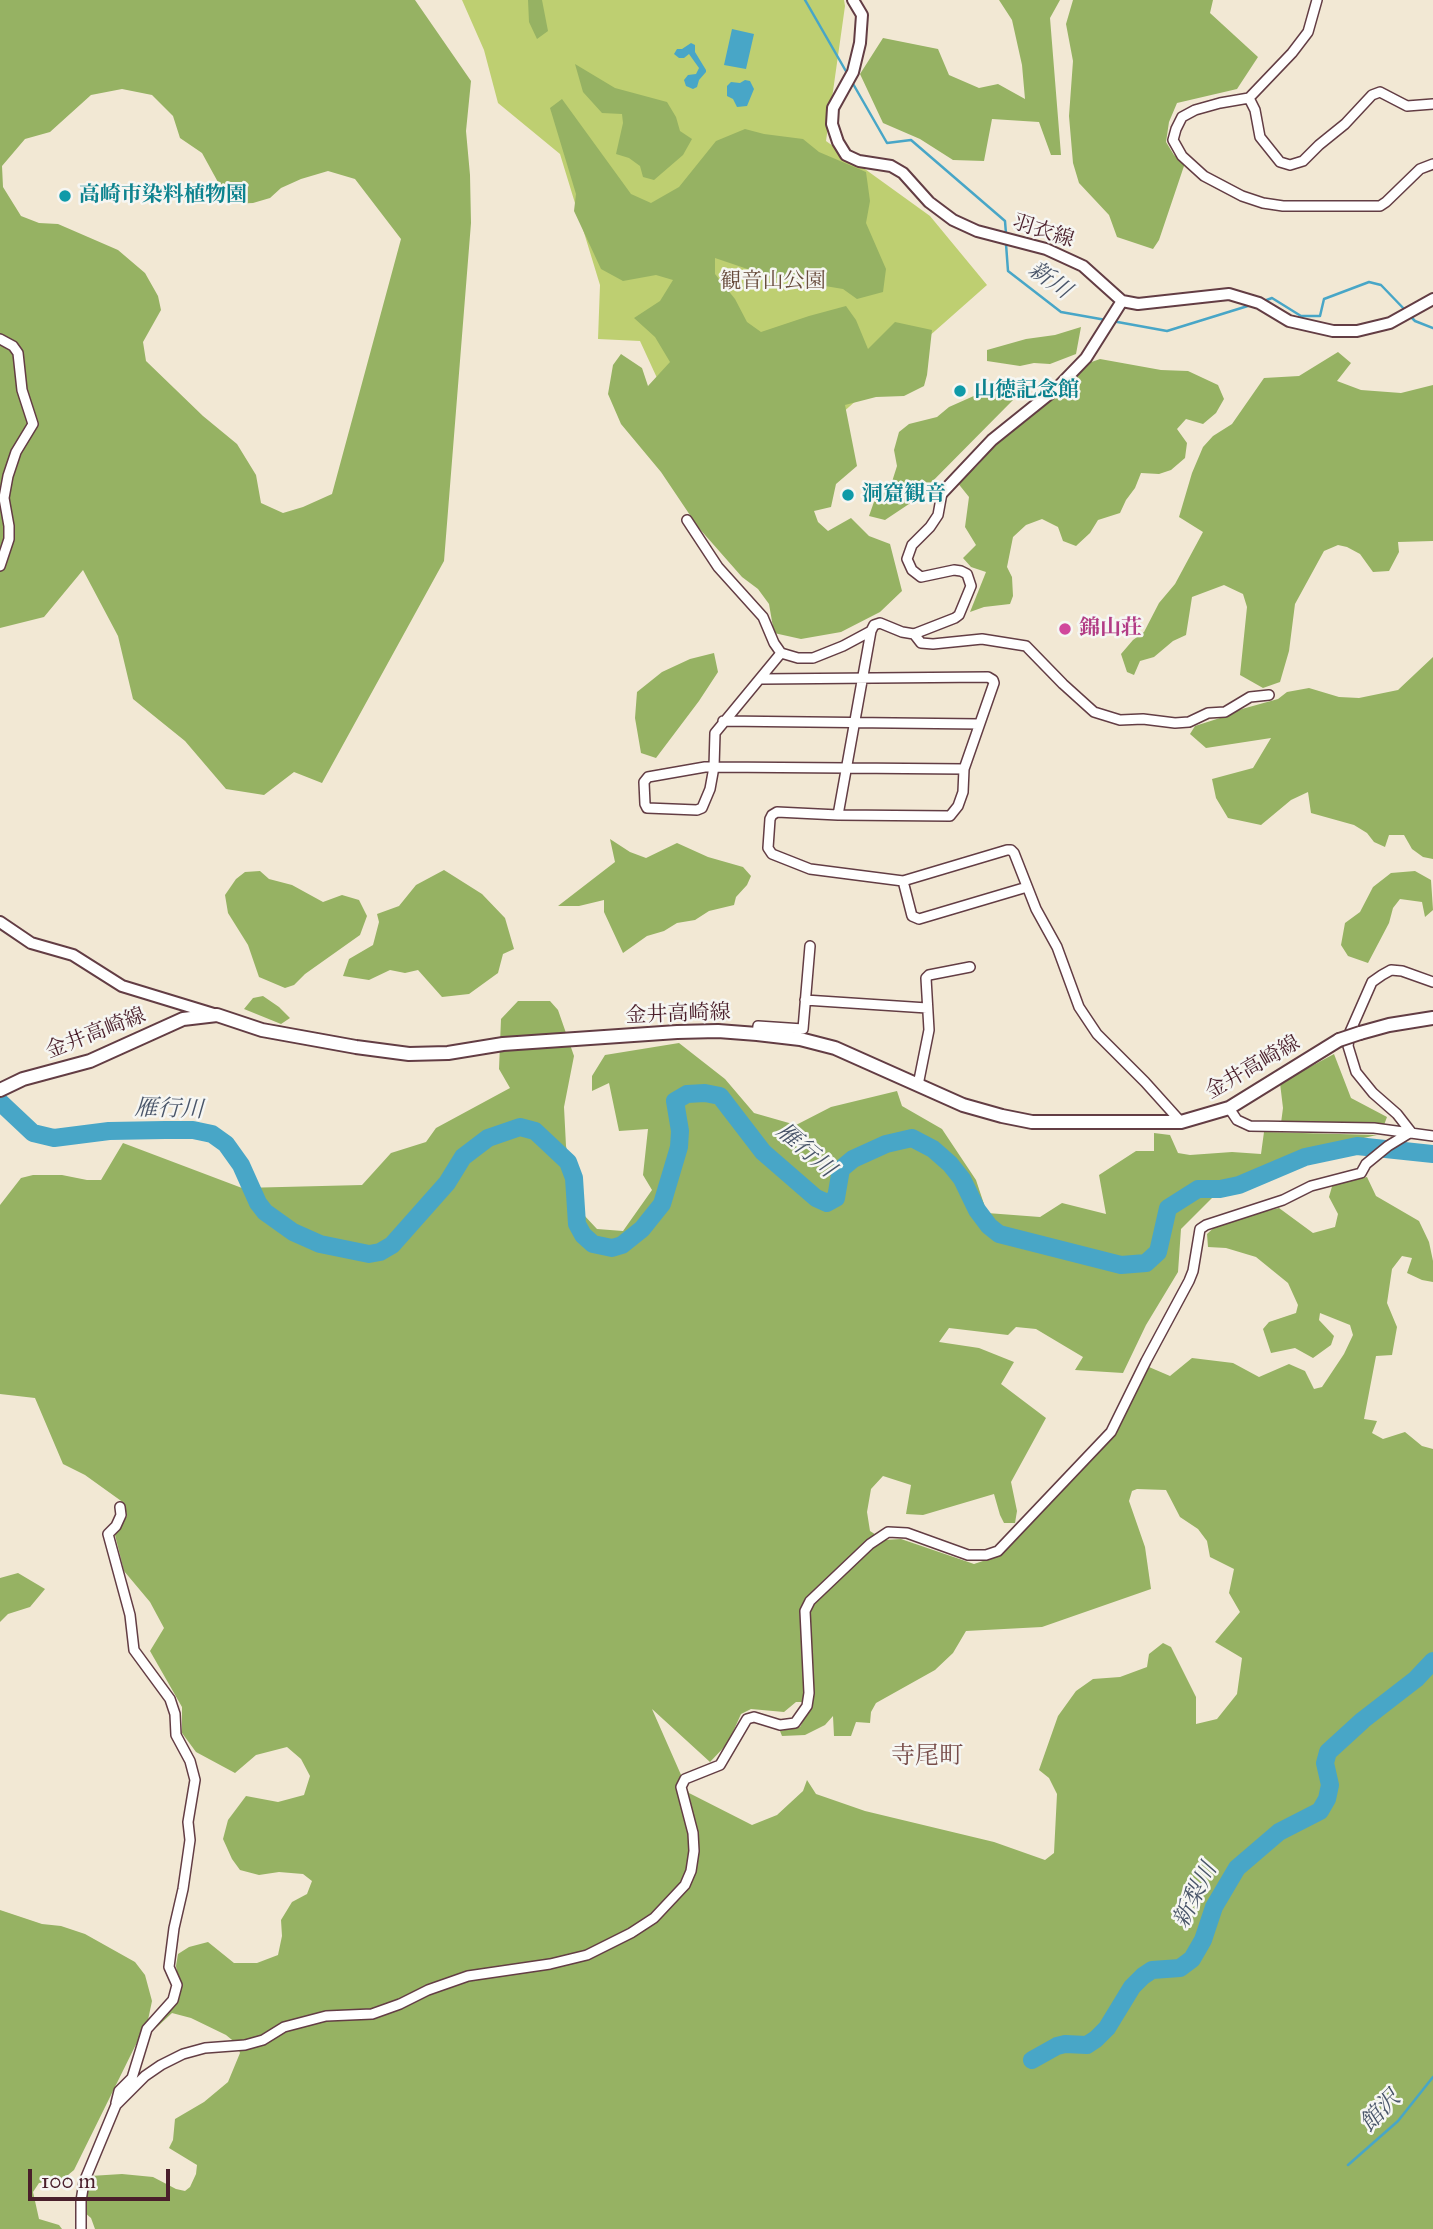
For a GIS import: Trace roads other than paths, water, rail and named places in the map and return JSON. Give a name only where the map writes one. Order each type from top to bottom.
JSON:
[{"type":"main road","name":"金井高崎線","points":[[0,1090],[23,1079],[90,1061],[183,1019],[217,1015],[262,1030],[409,1054],[448,1053],[503,1044],[677,1031],[757,1034],[800,1039],[835,1048],[963,1105],[1032,1122],[1181,1122],[1229,1108],[1339,1040],[1389,1025],[1433,1018]]},
{"type":"street","name":"羽衣線","points":[[853,0],[862,15],[859,43],[853,72],[833,108],[832,116],[838,142],[846,155],[859,161],[891,166],[903,173],[929,202],[953,220],[977,231],[1046,249],[1083,266],[1122,301]]},
{"type":"street","points":[[1317,0],[1308,32],[1249,99],[1220,103],[1182,117],[1173,140],[1182,156],[1204,176],[1242,196],[1283,206],[1380,206],[1420,169],[1433,164]]},
{"type":"street","points":[[1249,99],[1255,110],[1260,137],[1280,162],[1290,164],[1303,161],[1373,95],[1380,92],[1407,106],[1433,104]]},
{"type":"street","points":[[838,815],[874,625],[880,623],[914,634],[956,618],[971,586],[967,575],[961,571],[921,577],[912,570],[907,559],[912,545],[938,515],[942,493],[992,440],[1058,387],[1086,358],[1122,301],[1138,304],[1228,294],[1259,303],[1289,321],[1333,331],[1357,331],[1390,323],[1433,299]]},
{"type":"street","points":[[0,339],[13,346],[18,353],[22,390],[33,424],[16,452],[8,475],[4,498],[9,539],[0,566]]},
{"type":"street","points":[[687,520],[718,567],[763,617],[781,653],[798,658],[813,658],[871,631]]},
{"type":"street","points":[[914,634],[921,643],[933,645],[982,639],[1026,646],[1094,712],[1120,720],[1189,722],[1208,713],[1225,712],[1250,697],[1269,695]]},
{"type":"street","points":[[781,653],[723,721],[714,736],[714,767],[704,806],[700,810],[650,809],[645,806],[644,782],[648,777],[714,767],[964,769]]},
{"type":"street","points":[[761,679],[991,678],[994,684],[964,769],[963,792],[958,806],[950,816],[774,813],[770,819],[768,848],[772,854],[810,869],[903,881],[1007,850],[1014,853],[1036,909],[1057,947],[1079,1007],[1097,1034],[1181,1122]]},
{"type":"street","points":[[723,721],[979,724]]},
{"type":"street","points":[[903,881],[912,916],[919,919],[1027,887]]},
{"type":"street","points":[[0,922],[31,943],[73,955],[122,986],[217,1015]]},
{"type":"street","points":[[757,1034],[758,1026],[803,1029],[810,946]]},
{"type":"street","points":[[918,1085],[929,1030],[926,978],[929,975],[970,967]]},
{"type":"street","points":[[1411,1132],[1356,1072],[1348,1046],[1350,1032],[1372,982],[1382,975],[1391,970],[1402,971],[1433,982]]},
{"type":"street","points":[[804,1000],[928,1008]]},
{"type":"street","points":[[1229,1108],[1237,1120],[1250,1126],[1374,1128],[1433,1136]]},
{"type":"street","points":[[116,2105],[145,2076],[183,2054],[205,2048],[245,2046],[263,2040],[284,2027],[326,2016],[372,2014],[468,1976],[550,1964],[587,1955],[631,1934],[654,1918],[685,1885],[691,1871],[693,1833],[681,1787],[685,1779],[720,1765],[747,1719],[754,1717],[780,1725],[795,1723],[807,1706],[809,1693],[805,1611],[810,1601],[870,1544],[888,1532],[907,1533],[968,1555],[986,1555],[998,1551],[1111,1432],[1189,1281],[1200,1229],[1283,1200],[1311,1186],[1361,1173],[1366,1164],[1411,1132]]},
{"type":"street","points":[[81,2229],[84,2182],[120,2091],[132,2078],[147,2029],[173,2000],[177,1985],[169,1967],[189,1852],[188,1822],[195,1780],[190,1761],[176,1735],[170,1699],[135,1650],[130,1615],[108,1534],[121,1515],[120,1507]]},
{"type":"water","points":[[732,29],[754,34],[746,69],[724,65]]},
{"type":"water","points":[[691,43],[695,45],[695,52],[706,70],[697,87],[693,89],[686,86],[684,80],[688,75],[696,74],[699,68],[689,54],[679,58],[674,54],[677,49]]},
{"type":"water","points":[[750,81],[754,89],[747,106],[737,107],[733,99],[727,96],[727,86],[731,82],[740,83]]},
{"type":"waterway","name":"新川","points":[[805,0],[847,73]]},
{"type":"waterway","name":"新川","points":[[852,82],[887,143],[911,140],[1005,221],[1006,234]]},
{"type":"waterway","name":"新川","points":[[1006,244],[1008,271],[1061,312],[1106,320]]},
{"type":"waterway","name":"新川","points":[[1264,301],[1272,298],[1301,316],[1320,316],[1324,299],[1369,282],[1381,285],[1406,311]]},
{"type":"waterway","name":"新川","points":[[1112,321],[1167,331],[1251,305]]},
{"type":"waterway","name":"新川","points":[[1410,316],[1415,321],[1433,328]]},
{"type":"waterway","name":"雁行川","points":[[0,1102],[33,1133],[54,1138],[109,1131],[193,1130],[212,1134],[226,1144],[241,1165],[258,1203],[265,1212],[293,1232],[320,1244],[369,1254],[380,1252],[392,1245],[447,1183],[463,1157],[488,1138],[520,1127],[535,1131],[568,1162],[574,1178],[577,1224],[583,1235],[593,1244],[612,1248],[622,1245],[642,1229],[662,1204],[679,1147],[680,1131],[675,1101],[687,1094],[720,1096],[763,1152],[816,1198],[827,1203],[836,1198],[841,1169],[853,1159],[886,1144],[912,1138],[933,1149],[950,1164],[962,1179],[977,1210],[999,1234],[1121,1265],[1146,1263],[1158,1252],[1168,1208],[1198,1189],[1220,1189],[1239,1185],[1305,1157],[1357,1146],[1433,1154]]},
{"type":"waterway","name":"新梨川","points":[[1032,2060],[1057,2046],[1087,2045],[1107,2028],[1132,1987],[1143,1976],[1152,1970],[1180,1968],[1192,1959],[1203,1940],[1214,1907],[1237,1868],[1279,1832],[1320,1811],[1327,1799],[1330,1785],[1325,1763],[1328,1752],[1363,1720],[1416,1679],[1433,1661]]},
{"type":"waterway","name":"館沢","points":[[1348,2165],[1398,2121],[1433,2077]]},
{"type":"place","name":"高崎市染料植物園","points":[[65,196]]},
{"type":"place","name":"山徳記念館","points":[[960,391]]},
{"type":"place","name":"洞窟観音","points":[[848,495]]},
{"type":"place","name":"錦山荘","points":[[1065,629]]},
{"type":"district","name":"寺尾町","points":[[927,1757]]},
{"type":"park label","name":"観音山公園","points":[[773,282]]}]
